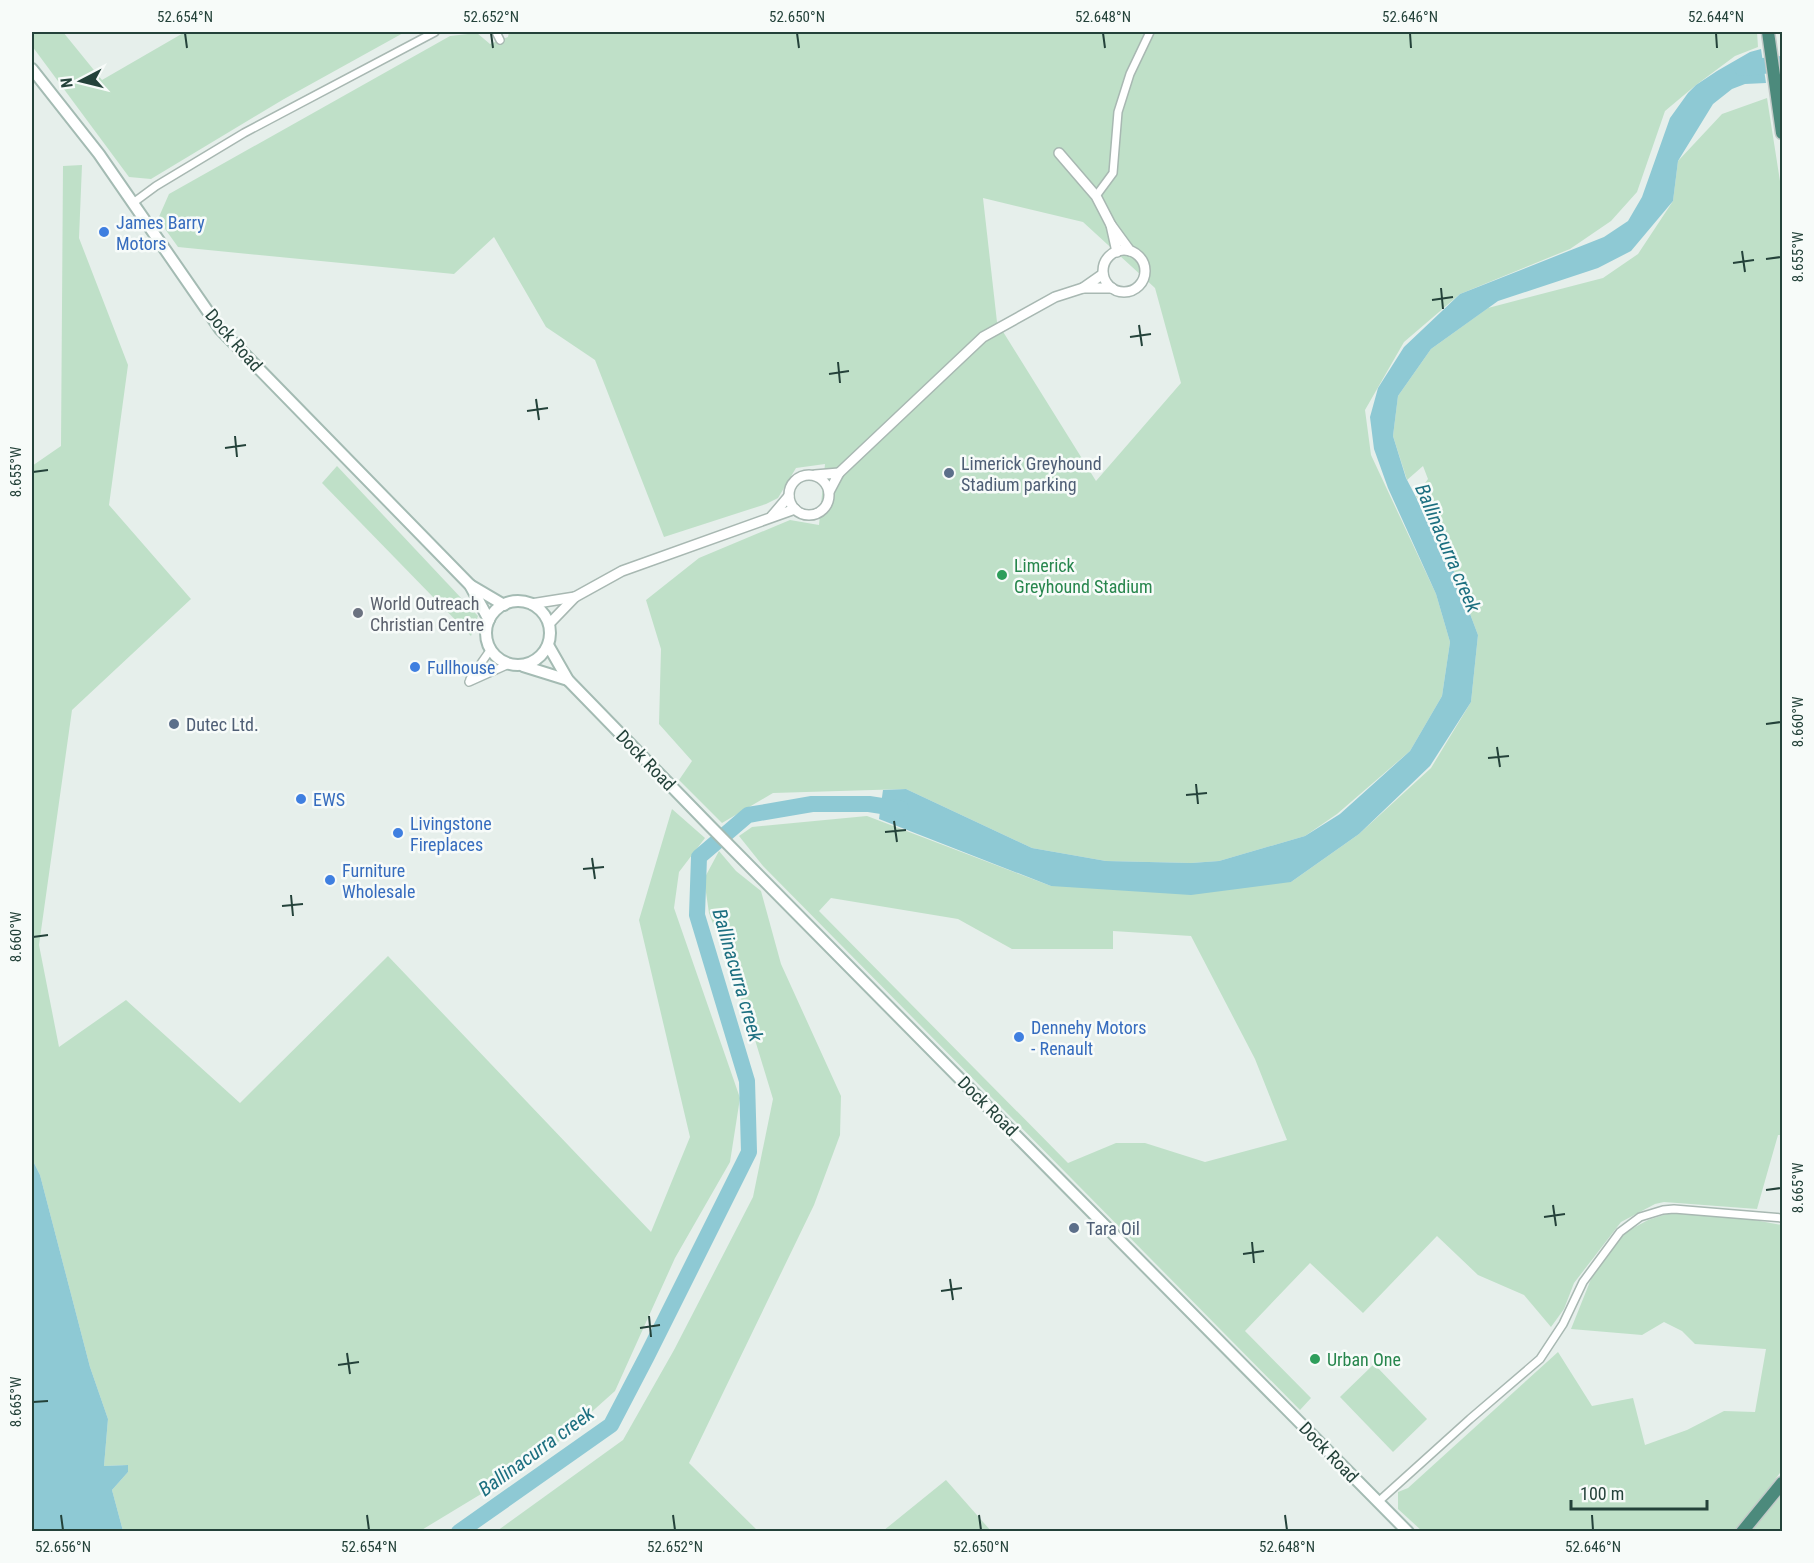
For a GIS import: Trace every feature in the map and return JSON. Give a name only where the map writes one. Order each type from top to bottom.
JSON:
[{"type":"highway","points":[[1768,32],[1782,133]]},
{"type":"highway","points":[[1742,1532],[1782,1483]]},
{"type":"main road","name":"Dock Road","points":[[32,69],[99,154],[220,329],[470,585],[489,620]]},
{"type":"main road","name":"Dock Road","points":[[470,585],[504,604]]},
{"type":"main road","points":[[518,601],[531,604],[542,612],[549,624],[550,634],[548,645],[538,659],[522,665],[509,664],[491,649],[487,635],[489,620],[504,604],[518,601]]},
{"type":"main road","name":"Dock Road","points":[[548,645],[568,680],[1408,1532]]},
{"type":"main road","name":"Dock Road","points":[[522,665],[568,680]]},
{"type":"street","points":[[133,203],[156,186],[244,133],[435,32]]},
{"type":"street","points":[[496,32],[500,40]]},
{"type":"street","points":[[1096,196],[1113,173],[1118,112],[1130,74],[1150,32]]},
{"type":"street","points":[[1059,153],[1096,196],[1111,225],[1131,251],[1144,263],[1146,270],[1139,287],[1129,292],[1118,292],[1106,282],[1103,274],[1106,261],[1117,252],[1131,251]]},
{"type":"street","points":[[1111,225],[1117,252]]},
{"type":"street","points":[[549,624],[575,597],[622,571],[795,509],[807,514],[819,512],[828,502],[829,492],[839,472],[983,338],[1055,297],[1083,288],[1103,274]]},
{"type":"street","points":[[1083,288],[1112,288]]},
{"type":"street","points":[[772,516],[789,496],[792,484],[798,479],[805,475],[839,472]]},
{"type":"street","points":[[813,475],[824,481],[829,492]]},
{"type":"street","points":[[789,496],[795,509]]},
{"type":"street","points":[[531,604],[575,597]]},
{"type":"street","points":[[491,649],[469,682],[509,664]]},
{"type":"street","points":[[1378,1502],[1540,1359],[1563,1324],[1583,1282],[1599,1258],[1620,1232],[1640,1217],[1674,1209],[1782,1218]]},
{"type":"green space","points":[[32,32],[63,32],[102,80],[185,32],[405,32],[284,99],[151,179],[129,177],[32,46]]},
{"type":"green space","points":[[509,32],[1757,32],[1758,47],[1735,56],[1665,111],[1637,192],[1611,221],[1570,249],[1460,294],[1404,342],[1365,410],[1371,455],[1436,594],[1450,642],[1442,696],[1410,751],[1337,814],[1305,836],[1219,861],[1191,863],[1106,861],[1032,848],[906,789],[773,793],[722,823],[679,780],[692,761],[659,724],[661,649],[646,600],[699,558],[790,520],[819,525],[825,464],[796,468],[778,498],[766,504],[664,537],[595,360],[546,327],[494,237],[454,274],[178,247],[158,219],[169,194],[450,36],[477,33],[490,44],[508,37]],"holes":[[[983,198],[1083,222],[1155,288],[1181,383],[1096,481],[997,322]]]},
{"type":"green space","points":[[1767,98],[1782,194],[1782,1135],[1778,1135],[1757,1209],[1664,1202],[1655,1204],[1621,1222],[1574,1283],[1564,1309],[1551,1327],[1524,1295],[1478,1275],[1437,1236],[1363,1313],[1310,1263],[1245,1331],[1311,1398],[1300,1410],[763,866],[739,836],[752,827],[867,816],[1051,886],[1291,882],[1359,834],[1431,768],[1471,702],[1478,635],[1452,566],[1416,496],[1428,479],[1423,466],[1407,480],[1393,436],[1398,396],[1431,349],[1488,308],[1603,278],[1638,254],[1673,201],[1678,161],[1722,114]],"holes":[[[831,898],[958,919],[1012,949],[1113,949],[1113,931],[1191,936],[1255,1059],[1287,1140],[1205,1162],[1145,1143],[1116,1143],[1068,1163],[819,911]]]},
{"type":"green space","points":[[82,165],[79,238],[128,365],[109,505],[191,599],[72,710],[39,945],[59,1047],[126,1000],[240,1103],[388,956],[651,1232],[690,1137],[639,920],[672,809],[705,838],[679,872],[674,908],[740,1098],[730,1162],[675,1258],[615,1391],[539,1459],[420,1531],[123,1531],[112,1490],[128,1472],[127,1465],[104,1466],[108,1419],[90,1367],[40,1175],[32,1159],[32,466],[61,446],[63,166]]},
{"type":"green space","points":[[337,466],[478,616],[471,636],[322,483]]},
{"type":"green space","points":[[719,851],[736,871],[761,891],[781,964],[841,1096],[840,1135],[814,1205],[689,1463],[758,1531],[497,1531],[623,1440],[674,1350],[753,1197],[773,1099],[749,1020],[709,913],[704,879]]},
{"type":"green space","points":[[1670,1213],[1749,1219],[1782,1225],[1782,1470],[1750,1515],[1735,1531],[1422,1531],[1398,1509],[1398,1492],[1408,1488],[1558,1352],[1592,1406],[1633,1398],[1645,1445],[1687,1430],[1724,1411],[1755,1412],[1766,1349],[1695,1344],[1682,1331],[1664,1322],[1642,1335],[1571,1329],[1593,1274],[1626,1232],[1648,1220]]},
{"type":"green space","points":[[1374,1364],[1427,1419],[1393,1452],[1340,1397]]},
{"type":"green space","points":[[946,1480],[991,1531],[883,1531]]},
{"type":"green space","points":[[1782,1495],[1780,1531],[1750,1531]]},
{"type":"water","points":[[1761,49],[1766,83],[1745,84],[1732,89],[1713,104],[1678,161],[1673,201],[1631,251],[1598,268],[1498,301],[1431,349],[1398,396],[1393,436],[1406,478],[1452,566],[1478,635],[1471,702],[1430,766],[1359,834],[1291,882],[1191,895],[1051,886],[879,819],[883,790],[906,789],[1032,848],[1106,861],[1191,863],[1219,861],[1305,836],[1340,814],[1410,751],[1442,696],[1450,642],[1436,594],[1388,488],[1374,449],[1370,417],[1378,388],[1404,347],[1460,294],[1604,237],[1628,221],[1642,197],[1670,118],[1688,93],[1717,71],[1750,52]]},
{"type":"water","points":[[32,1159],[40,1175],[90,1367],[108,1419],[104,1466],[128,1465],[128,1472],[112,1490],[123,1531],[32,1531]]},
{"type":"waterway","name":"Ballinacurra creek","points":[[1742,68],[1782,64]]},
{"type":"waterway","name":"Ballinacurra creek","points":[[459,1532],[611,1425],[749,1152],[747,1081],[697,915],[699,857],[748,815],[812,804],[869,804],[901,809]]},
{"type":"place","name":"James Barry Motors","points":[[104,232]]},
{"type":"place","name":"Limerick Greyhound Stadium parking","points":[[949,473]]},
{"type":"place","name":"Limerick Greyhound Stadium","points":[[1002,575]]},
{"type":"place","name":"World Outreach Christian Centre","points":[[358,613]]},
{"type":"place","name":"Fullhouse","points":[[415,667]]},
{"type":"place","name":"Dutec Ltd.","points":[[174,724]]},
{"type":"place","name":"EWS","points":[[301,799]]},
{"type":"place","name":"Livingstone Fireplaces","points":[[398,833]]},
{"type":"place","name":"Furniture Wholesale","points":[[330,880]]},
{"type":"place","name":"Dennehy Motors - Renault","points":[[1019,1037]]},
{"type":"place","name":"Tara Oil","points":[[1074,1228]]},
{"type":"place","name":"Urban One","points":[[1315,1359]]}]
